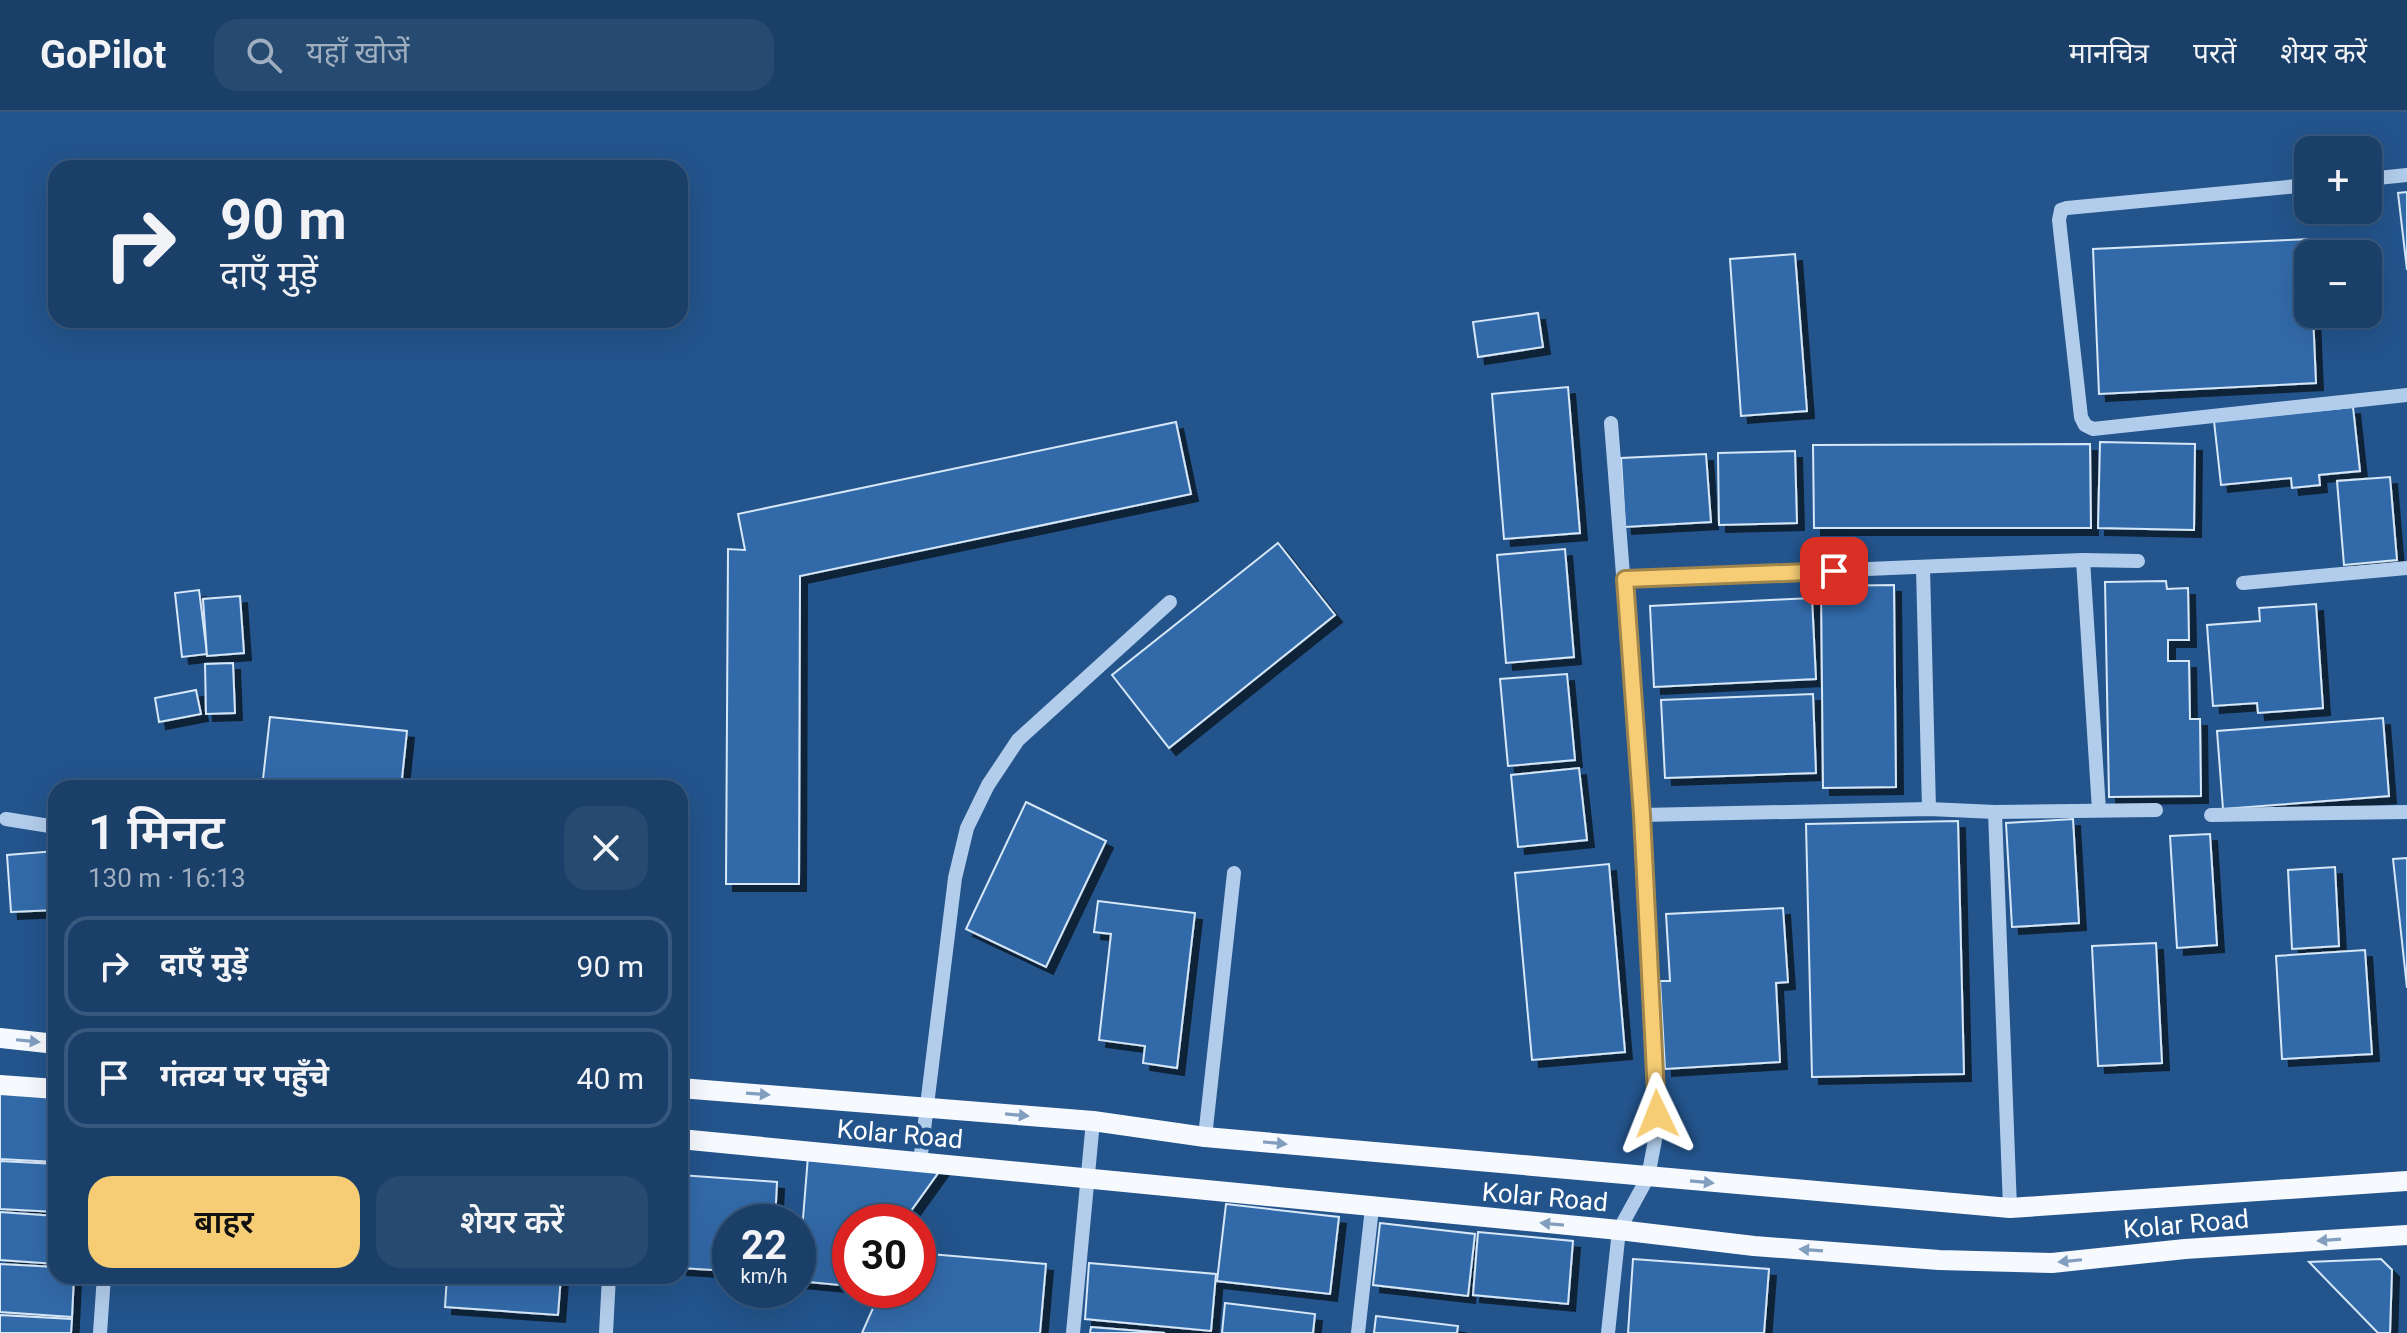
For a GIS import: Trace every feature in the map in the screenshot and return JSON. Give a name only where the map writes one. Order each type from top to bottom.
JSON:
[{"type":"main road","points":[[0,1038],[48,1043]]},
{"type":"main road","points":[[0,1085],[48,1088]]},
{"type":"main road","name":"Kolar Road","points":[[688,1089],[1093,1121],[1205,1137],[2010,1208],[2407,1181]]},
{"type":"main road","name":"Kolar Road","points":[[688,1140],[1619,1230],[1754,1246],[1939,1260],[2052,1263],[2185,1249],[2407,1235]]},
{"type":"street","points":[[2382,178],[2407,175]]},
{"type":"street","points":[[2294,186],[2061,210],[2059,220],[2081,417],[2085,425],[2093,429],[2407,395]]},
{"type":"street","points":[[1608,1333],[1619,1230],[1648,1177],[1657,1114],[1642,815],[1611,423]]},
{"type":"street","points":[[1625,579],[2083,560],[2138,561]]},
{"type":"street","points":[[2083,560],[2099,810]]},
{"type":"street","points":[[1923,568],[1929,809]]},
{"type":"street","points":[[2243,583],[2407,568]]},
{"type":"street","points":[[920,1162],[955,878],[967,828],[988,785],[1018,740],[1170,602]]},
{"type":"street","points":[[1642,815],[1929,809],[1995,812],[2156,810]]},
{"type":"street","points":[[1995,812],[2010,1208]]},
{"type":"street","points":[[2211,815],[2407,812]]},
{"type":"street","points":[[6,819],[48,826]]},
{"type":"street","points":[[1205,1137],[1234,873]]},
{"type":"street","points":[[1073,1333],[1093,1121]]},
{"type":"street","points":[[1358,1333],[1372,1208]]},
{"type":"street","points":[[100,1333],[103,1284]]},
{"type":"street","points":[[606,1333],[609,1284]]},
{"type":"building","points":[[2407,192],[2407,270],[2398,193]]},
{"type":"building","points":[[2309,239],[2294,240],[2294,328],[2314,328],[2316,383],[2099,394],[2093,249]]},
{"type":"building","points":[[1795,254],[1807,411],[1741,416],[1730,259]]},
{"type":"building","points":[[1538,313],[1543,347],[1478,357],[1473,322]]},
{"type":"building","points":[[1568,387],[1580,533],[1504,539],[1492,394]]},
{"type":"building","points":[[2353,407],[2360,471],[2319,475],[2320,485],[2292,488],[2291,478],[2221,485],[2214,421]]},
{"type":"building","points":[[1176,422],[1191,494],[800,576],[799,884],[726,884],[728,549],[745,550],[738,514]]},
{"type":"building","points":[[2100,442],[2195,444],[2194,530],[2098,528]]},
{"type":"building","points":[[2090,444],[2091,528],[1814,528],[1813,445]]},
{"type":"building","points":[[1795,451],[1797,523],[1719,525],[1718,453]]},
{"type":"building","points":[[1706,454],[1711,522],[1625,527],[1621,458]]},
{"type":"building","points":[[2390,477],[2397,560],[2344,565],[2337,481]]},
{"type":"building","points":[[1278,543],[1335,615],[1169,748],[1112,675]]},
{"type":"building","points":[[1565,549],[1574,657],[1506,663],[1497,555]]},
{"type":"building","points":[[2166,581],[2167,589],[2188,588],[2189,640],[2168,640],[2168,661],[2189,661],[2190,719],[2200,719],[2201,796],[2109,797],[2105,582]]},
{"type":"building","points":[[1894,585],[1896,787],[1823,788],[1821,586]]},
{"type":"building","points":[[199,590],[207,654],[182,657],[175,593]]},
{"type":"building","points":[[240,596],[244,653],[207,656],[203,599]]},
{"type":"building","points":[[1812,598],[1816,679],[1654,687],[1650,606]]},
{"type":"building","points":[[2316,604],[2323,708],[2258,713],[2257,703],[2213,706],[2207,625],[2260,621],[2259,608]]},
{"type":"building","points":[[233,663],[235,713],[206,714],[205,664]]},
{"type":"building","points":[[1567,674],[1575,760],[1508,766],[1500,679]]},
{"type":"building","points":[[196,690],[201,714],[159,722],[155,698]]},
{"type":"building","points":[[1813,694],[1816,773],[1665,778],[1661,700]]},
{"type":"building","points":[[270,717],[407,731],[402,780],[263,780]]},
{"type":"building","points":[[2383,718],[2389,796],[2223,809],[2217,731]]},
{"type":"building","points":[[1579,768],[1587,840],[1518,847],[1511,775]]},
{"type":"building","points":[[1026,802],[1106,841],[1046,967],[966,929]]},
{"type":"building","points":[[2073,819],[2079,923],[2012,927],[2006,823]]},
{"type":"building","points":[[1958,821],[1964,1074],[1812,1077],[1806,824]]},
{"type":"building","points":[[2210,834],[2217,945],[2177,948],[2170,836]]},
{"type":"building","points":[[48,852],[48,910],[11,912],[7,855]]},
{"type":"building","points":[[2407,858],[2407,988],[2393,859]]},
{"type":"building","points":[[1609,864],[1625,1052],[1532,1060],[1515,873]]},
{"type":"building","points":[[2335,867],[2339,946],[2292,949],[2288,870]]},
{"type":"building","points":[[1098,901],[1195,913],[1177,1068],[1143,1063],[1145,1046],[1099,1040],[1111,934],[1094,932]]},
{"type":"building","points":[[1783,908],[1788,982],[1776,983],[1780,1062],[1665,1069],[1660,981],[1670,981],[1666,914]]},
{"type":"building","points":[[2156,943],[2162,1063],[2098,1066],[2092,946]]},
{"type":"building","points":[[2365,950],[2372,1054],[2282,1059],[2276,956]]},
{"type":"building","points":[[0,1086],[48,1089],[48,1162],[0,1159]]},
{"type":"building","points":[[808,1156],[941,1169],[916,1204],[832,1204],[832,1284],[816,1283],[816,1204],[804,1204]]},
{"type":"building","points":[[0,1161],[48,1164],[48,1212],[0,1209]]},
{"type":"building","points":[[688,1176],[777,1182],[776,1204],[712,1204],[712,1270],[688,1268]]},
{"type":"building","points":[[1226,1204],[1339,1217],[1330,1294],[1217,1281]]},
{"type":"building","points":[[0,1212],[48,1215],[48,1263],[0,1260]]},
{"type":"building","points":[[1380,1223],[1475,1234],[1468,1296],[1373,1285]]},
{"type":"building","points":[[1478,1232],[1573,1241],[1568,1304],[1473,1295]]},
{"type":"building","points":[[936,1255],[1046,1264],[1040,1333],[862,1333],[873,1308],[936,1308]]},
{"type":"building","points":[[1633,1259],[1769,1269],[1764,1333],[1628,1333]]},
{"type":"building","points":[[2381,1259],[2392,1270],[2390,1333],[2378,1333],[2309,1262]]},
{"type":"building","points":[[1089,1263],[1216,1274],[1211,1331],[1085,1319]]},
{"type":"building","points":[[0,1264],[48,1267],[48,1284],[74,1284],[72,1317],[0,1312]]},
{"type":"building","points":[[446,1284],[560,1284],[558,1315],[445,1307]]},
{"type":"building","points":[[1225,1303],[1315,1314],[1313,1333],[1222,1333]]},
{"type":"building","points":[[0,1315],[72,1319],[71,1333],[0,1333]]},
{"type":"building","points":[[1376,1316],[1458,1326],[1457,1333],[1374,1333]]},
{"type":"building","points":[[1091,1327],[1165,1333],[1090,1333]]},
{"type":"route","points":[[1657,1114],[1642,815],[1625,579],[1834,571]]}]
